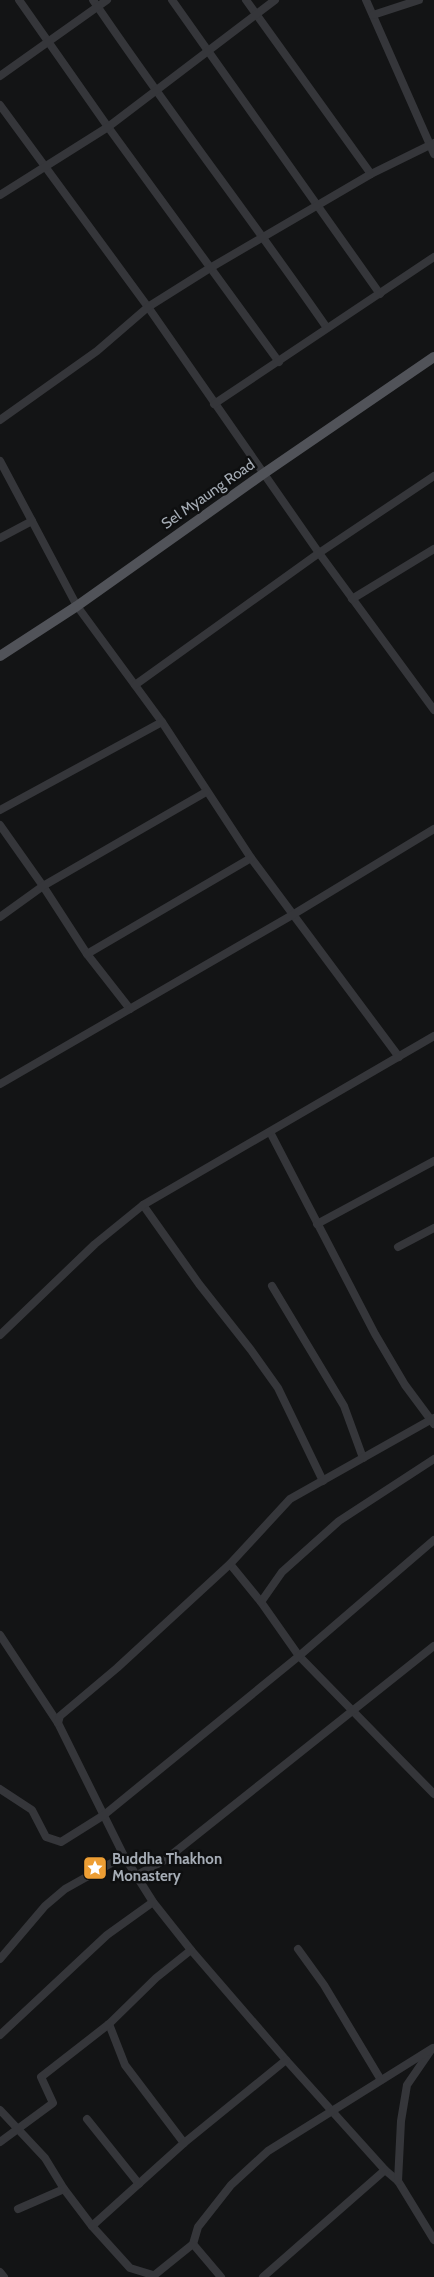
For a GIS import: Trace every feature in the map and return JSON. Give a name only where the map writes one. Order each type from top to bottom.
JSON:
[{"type":"main road","name":"Sel Myaung Road","points":[[0,656],[77,606],[263,474],[434,357]]},
{"type":"street","points":[[19,0],[108,127],[279,362]]},
{"type":"street","points":[[0,76],[48,42],[95,3],[107,0]]},
{"type":"street","points":[[172,0],[380,294]]},
{"type":"street","points":[[246,0],[371,174]]},
{"type":"street","points":[[0,195],[108,127],[275,0]]},
{"type":"street","points":[[366,0],[432,144],[434,154]]},
{"type":"street","points":[[373,15],[419,0]]},
{"type":"street","points":[[95,3],[155,91],[264,236],[327,328]]},
{"type":"street","points":[[0,105],[148,307],[319,553],[434,710]]},
{"type":"street","points":[[0,420],[97,351],[148,307],[210,268],[371,174],[432,144]]},
{"type":"street","points":[[214,404],[434,257]]},
{"type":"street","points":[[0,461],[77,606],[162,722],[206,792],[251,858],[399,1057]]},
{"type":"street","points":[[135,685],[319,553],[434,476]]},
{"type":"street","points":[[0,538],[32,521]]},
{"type":"street","points":[[352,598],[434,549]]},
{"type":"street","points":[[0,810],[162,722]]},
{"type":"street","points":[[0,917],[44,886],[206,792]]},
{"type":"street","points":[[0,825],[44,886],[87,954],[130,1009]]},
{"type":"street","points":[[0,1084],[294,914],[434,829]]},
{"type":"street","points":[[87,954],[251,858]]},
{"type":"street","points":[[0,1335],[95,1244],[143,1205],[434,1036]]},
{"type":"street","points":[[58,1723],[60,1716],[116,1668],[230,1564],[290,1499],[433,1420],[405,1385],[395,1368],[270,1132]]},
{"type":"street","points":[[318,1224],[434,1161]]},
{"type":"street","points":[[143,1205],[199,1284],[278,1388],[323,1480]]},
{"type":"street","points":[[398,1247],[434,1228]]},
{"type":"street","points":[[272,1286],[344,1406],[363,1458]]},
{"type":"street","points":[[260,1602],[282,1572],[339,1522],[434,1459]]},
{"type":"street","points":[[0,1788],[32,1810],[46,1837],[61,1842],[104,1815],[299,1656],[434,1540]]},
{"type":"street","points":[[230,1564],[299,1656],[434,1794]]},
{"type":"street","points":[[0,1635],[58,1723],[124,1856],[153,1902],[191,1950],[286,2060],[385,2170],[398,2181],[434,2240]]},
{"type":"street","points":[[137,1875],[165,1860],[434,1646]]},
{"type":"street","points":[[0,1959],[45,1906],[65,1889],[124,1856]]},
{"type":"street","points":[[0,2035],[108,1935],[153,1902]]},
{"type":"street","points":[[298,1949],[324,1985],[382,2080]]},
{"type":"street","points":[[0,2142],[53,2103],[41,2077],[109,2024],[156,1978],[191,1950]]},
{"type":"street","points":[[109,2024],[125,2065],[184,2143]]},
{"type":"street","points":[[0,2110],[45,2158],[64,2189],[92,2226],[130,2268],[152,2276],[193,2244],[198,2227],[231,2185],[268,2151],[433,2047]]},
{"type":"street","points":[[398,2181],[401,2121],[407,2085],[433,2047]]},
{"type":"street","points":[[92,2226],[184,2143],[286,2060]]},
{"type":"street","points":[[87,2119],[139,2184]]},
{"type":"street","points":[[262,2277],[385,2170]]},
{"type":"street","points":[[18,2209],[64,2189]]},
{"type":"street","points":[[193,2244],[221,2277]]},
{"type":"street","points":[[0,2272],[4,2277]]},
{"type":"place","name":"Buddha Thakhon Monastery","points":[[95,1868]]}]
